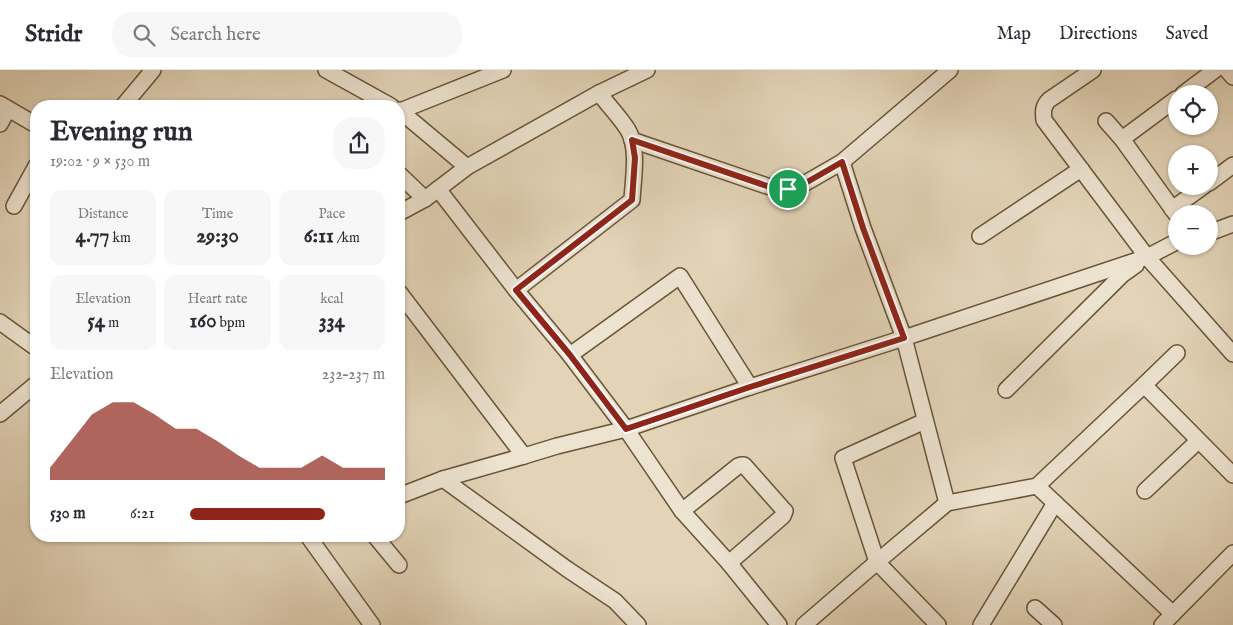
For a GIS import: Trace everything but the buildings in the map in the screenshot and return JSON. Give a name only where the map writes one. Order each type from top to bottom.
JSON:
[{"type":"street","points":[[128,100],[153,70]]},
{"type":"street","points":[[326,70],[381,100]]},
{"type":"street","points":[[405,106],[503,70]]},
{"type":"street","points":[[405,209],[438,189],[466,167],[599,93],[646,70]]},
{"type":"street","points":[[632,140],[767,186],[788,189],[802,185],[842,162],[950,70]]},
{"type":"street","points":[[1093,70],[1049,100],[1043,110],[1044,120],[1147,257],[1233,354]]},
{"type":"street","points":[[1195,85],[1215,70]]},
{"type":"street","points":[[1227,70],[1233,77]]},
{"type":"street","points":[[516,290],[632,200],[635,158],[632,140],[628,130],[599,93]]},
{"type":"street","points":[[1122,139],[1168,105]]},
{"type":"street","points":[[0,124],[4,106],[30,121]]},
{"type":"street","points":[[405,116],[466,167]]},
{"type":"street","points":[[1106,121],[1122,139],[1170,205]]},
{"type":"street","points":[[842,162],[863,228],[904,338],[947,502]]},
{"type":"street","points":[[1218,176],[1233,165]]},
{"type":"street","points":[[980,236],[1081,169]]},
{"type":"street","points":[[14,206],[30,177]]},
{"type":"street","points":[[405,180],[424,198]]},
{"type":"street","points":[[438,189],[516,290],[570,355],[626,429],[682,511],[728,563],[778,625]]},
{"type":"street","points":[[1181,205],[1193,195]]},
{"type":"street","points":[[1218,230],[1233,224]]},
{"type":"street","points":[[1006,390],[1122,275],[1147,257],[1168,246]]},
{"type":"street","points":[[405,494],[443,479],[557,446],[626,429],[1147,257]]},
{"type":"street","points":[[570,355],[680,276],[750,387]]},
{"type":"street","points":[[405,300],[524,456]]},
{"type":"street","points":[[0,322],[30,344]]},
{"type":"street","points":[[804,625],[947,502],[1037,486],[1177,353]]},
{"type":"street","points":[[1144,385],[1233,475]]},
{"type":"street","points":[[0,414],[30,389]]},
{"type":"street","points":[[925,421],[843,458],[877,562],[938,625]]},
{"type":"street","points":[[1145,491],[1198,441]]},
{"type":"street","points":[[682,511],[741,464],[770,494],[785,512],[783,516],[728,563]]},
{"type":"street","points":[[443,479],[567,569],[615,601],[638,625]]},
{"type":"street","points":[[1037,486],[1173,614]]},
{"type":"street","points":[[981,625],[1055,503]]},
{"type":"street","points":[[312,542],[372,625]]},
{"type":"street","points":[[380,542],[399,565]]},
{"type":"street","points":[[1162,625],[1233,554]]},
{"type":"street","points":[[1035,608],[1054,625]]},
{"type":"route","points":[[632,140],[767,186],[788,189],[802,185],[842,162],[863,228],[904,338],[626,429],[570,355],[516,290],[632,200],[635,158],[632,140]]}]
